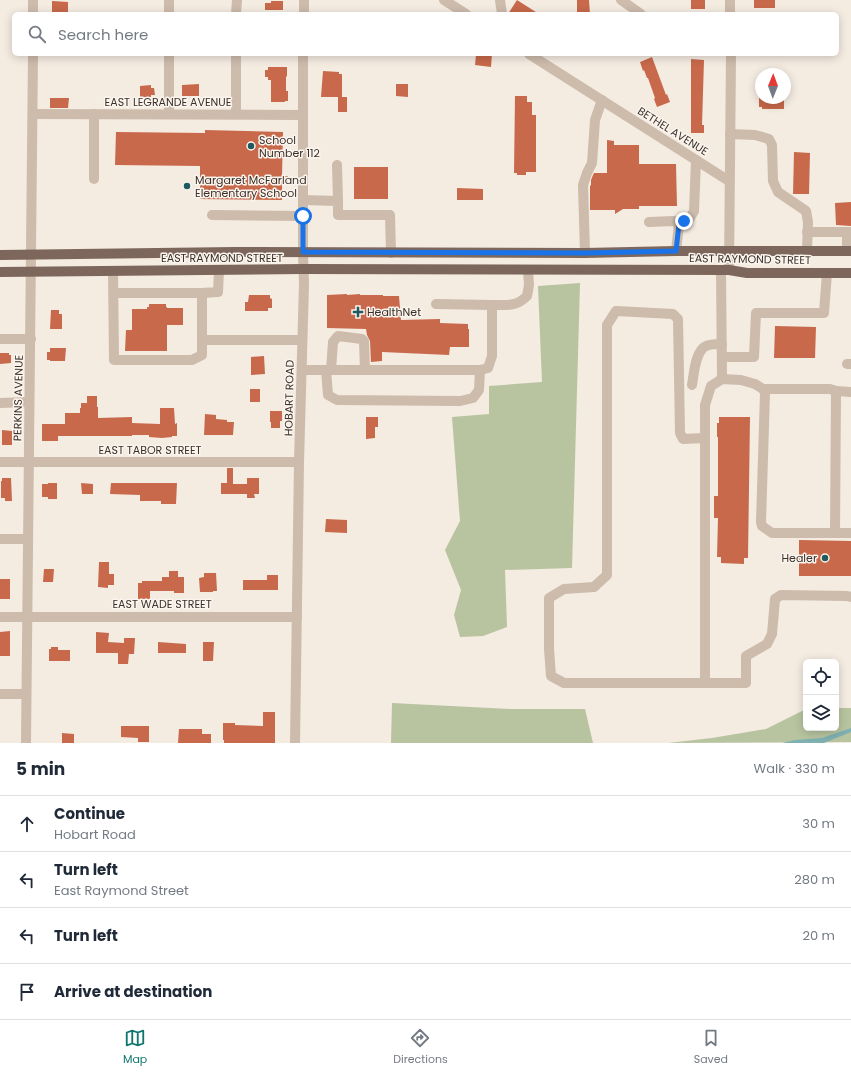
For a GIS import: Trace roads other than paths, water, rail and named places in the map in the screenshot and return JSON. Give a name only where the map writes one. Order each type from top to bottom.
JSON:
[{"type":"main road","name":"EAST RAYMOND STREET","points":[[0,255],[303,252],[585,253],[676,251],[849,251]]},
{"type":"main road","name":"EAST RAYMOND STREET","points":[[0,272],[303,269],[725,270],[747,273],[851,273]]},
{"type":"street","points":[[33,0],[33,12]]},
{"type":"street","points":[[169,0],[169,12]]},
{"type":"street","points":[[236,12],[237,0]]},
{"type":"street","points":[[304,0],[304,12]]},
{"type":"street","points":[[444,0],[463,12]]},
{"type":"street","points":[[500,0],[502,12]]},
{"type":"street","points":[[621,0],[638,12]]},
{"type":"street","points":[[730,0],[730,12]]},
{"type":"street","name":"PERKINS AVENUE","points":[[26,743],[29,402],[32,272],[33,56]]},
{"type":"street","points":[[169,56],[169,114]]},
{"type":"street","points":[[236,56],[236,114]]},
{"type":"street","name":"HOBART ROAD","points":[[295,743],[299,462],[304,284],[304,56]]},
{"type":"street","name":"BETHEL AVENUE","points":[[532,56],[730,181]]},
{"type":"street","points":[[722,379],[725,270],[729,251],[731,56]]},
{"type":"street","points":[[585,253],[583,185],[587,172],[592,163],[595,120],[602,100]]},
{"type":"street","name":"EAST LEGRANDE AVENUE","points":[[33,114],[303,115]]},
{"type":"street","points":[[94,114],[94,179]]},
{"type":"street","points":[[730,134],[755,135],[769,139],[772,145],[773,181],[778,192],[806,211],[808,222],[807,251]]},
{"type":"street","points":[[679,224],[690,218],[694,211],[696,160]]},
{"type":"street","points":[[337,164],[338,215],[390,216],[391,253]]},
{"type":"street","points":[[303,200],[338,200]]},
{"type":"street","points":[[212,215],[303,216]]},
{"type":"street","points":[[649,222],[674,221],[679,224]]},
{"type":"street","points":[[676,251],[679,224]]},
{"type":"street","points":[[807,232],[849,232],[849,251]]},
{"type":"street","points":[[114,293],[218,292],[219,270]]},
{"type":"street","points":[[436,304],[513,305],[521,302],[527,296],[529,285],[528,270]]},
{"type":"street","points":[[113,271],[114,360],[192,360],[202,356],[202,293]]},
{"type":"street","points":[[722,357],[754,357],[756,312],[824,313],[827,273]]},
{"type":"street","points":[[302,370],[480,370],[488,368],[492,356],[492,305]]},
{"type":"street","points":[[705,438],[683,439],[680,433],[678,319],[673,314],[616,311],[607,325],[607,576],[594,587],[564,589],[549,598],[549,649],[551,676],[564,683],[746,684],[746,656],[767,644],[772,634],[775,599],[781,595],[851,597]]},
{"type":"street","points":[[365,370],[364,341],[362,338],[338,336],[333,342],[329,370],[328,395],[337,400],[460,401],[473,398],[479,390],[480,370]]},
{"type":"street","points":[[0,339],[31,339]]},
{"type":"street","points":[[202,340],[302,340]]},
{"type":"street","points":[[692,385],[696,361],[704,346],[722,344]]},
{"type":"street","points":[[705,683],[705,405],[711,386],[722,379],[741,380],[763,388],[830,389],[851,392]]},
{"type":"street","points":[[679,386],[692,385],[710,389]]},
{"type":"street","points":[[763,388],[765,393],[762,526],[772,533],[851,533]]},
{"type":"street","points":[[834,533],[836,391]]},
{"type":"street","points":[[0,403],[29,402]]},
{"type":"street","name":"EAST TABOR STREET","points":[[0,462],[299,462]]},
{"type":"street","points":[[0,539],[28,539]]},
{"type":"street","name":"EAST WADE STREET","points":[[0,617],[297,617]]},
{"type":"street","points":[[0,694],[26,694]]},
{"type":"water","points":[[851,728],[851,732],[824,743],[782,743],[795,740],[822,738]]},
{"type":"place","name":"School Number 112","points":[[251,146]]},
{"type":"place","name":"Margaret McFarland Elementary School","points":[[187,186]]},
{"type":"place","name":"HealthNet","points":[[358,312]]},
{"type":"place","name":"Healer","points":[[825,558]]}]
